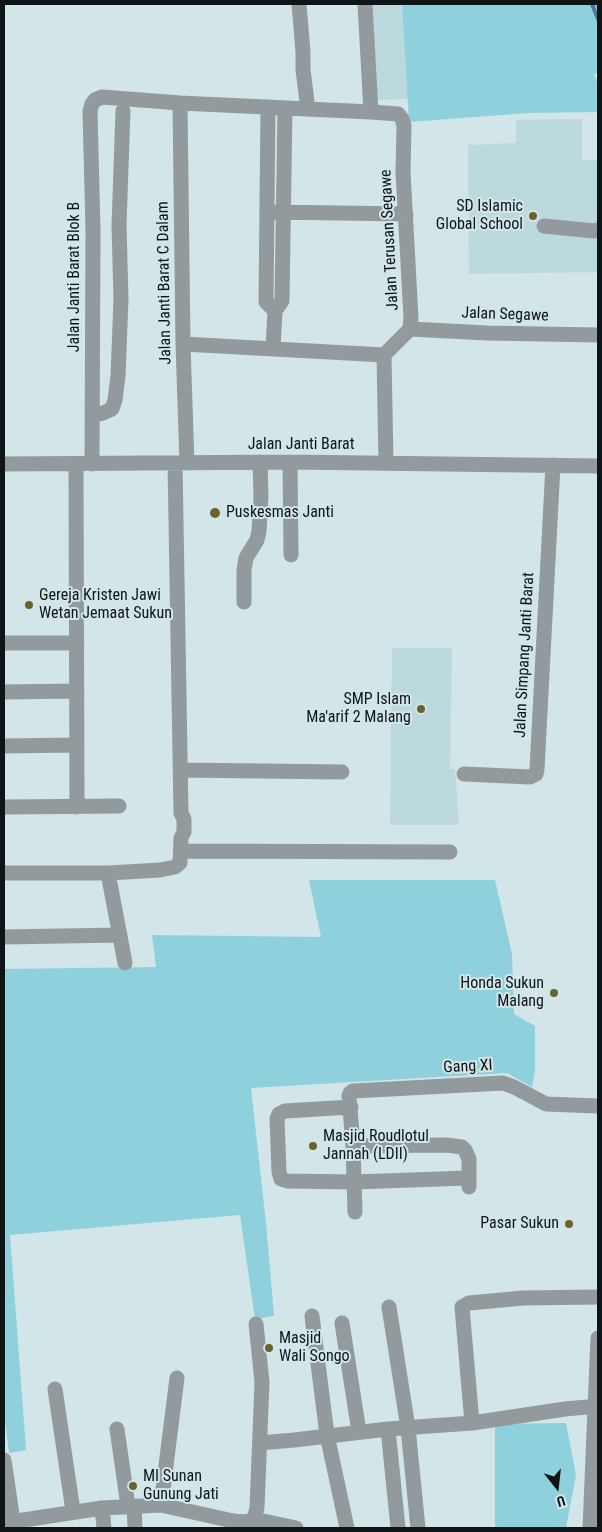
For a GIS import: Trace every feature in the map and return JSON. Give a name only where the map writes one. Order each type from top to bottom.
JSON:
[{"type":"street","points":[[299,4],[303,70],[308,109]]},
{"type":"street","points":[[180,103],[371,112],[365,4]]},
{"type":"street","name":"Jalan Janti Barat Blok B","points":[[92,464],[93,230],[90,111],[95,100],[102,97],[180,103]]},
{"type":"street","name":"Jalan Janti Barat C Dalam","points":[[180,103],[183,344],[181,813],[184,819],[184,832],[181,844]]},
{"type":"street","points":[[268,107],[266,302],[275,310]]},
{"type":"street","points":[[274,348],[275,310],[282,301],[285,108]]},
{"type":"street","points":[[92,415],[112,409],[118,376],[121,299],[119,225],[123,111]]},
{"type":"street","name":"Jalan Terusan Segawe","points":[[371,112],[398,114],[404,126],[403,172],[411,318],[410,329],[384,355]]},
{"type":"street","points":[[267,212],[406,214]]},
{"type":"street","points":[[544,226],[598,230]]},
{"type":"street","name":"Jalan Segawe","points":[[410,329],[487,333],[598,335]]},
{"type":"street","points":[[183,344],[384,355],[386,463]]},
{"type":"street","points":[[92,375],[118,376]]},
{"type":"street","points":[[244,602],[246,558],[257,540],[259,531],[260,462]]},
{"type":"street","points":[[290,462],[291,555]]},
{"type":"street","name":"Jalan Janti Barat","points":[[4,464],[290,462],[598,466]]},
{"type":"street","points":[[76,464],[77,807]]},
{"type":"street","name":"Jalan Simpang Janti Barat","points":[[464,774],[530,777],[536,774],[553,465]]},
{"type":"street","points":[[4,643],[77,642]]},
{"type":"street","points":[[4,692],[77,690]]},
{"type":"street","points":[[4,746],[76,745]]},
{"type":"street","points":[[181,770],[342,772]]},
{"type":"street","points":[[4,807],[119,806]]},
{"type":"street","points":[[4,873],[108,873],[169,869],[180,863],[181,844],[450,852]]},
{"type":"street","points":[[108,873],[125,963]]},
{"type":"street","points":[[4,937],[120,935]]},
{"type":"street","name":"Gang XI","points":[[350,1107],[349,1096],[353,1091],[492,1083],[504,1083],[546,1104],[598,1106]]},
{"type":"street","points":[[353,1146],[446,1145],[462,1147],[469,1159],[469,1183],[354,1182],[287,1181],[281,1179],[279,1172],[277,1119],[279,1114],[285,1111],[350,1107],[353,1146],[354,1182],[356,1212]]},
{"type":"street","points":[[472,1422],[462,1307],[469,1303],[523,1298],[598,1297]]},
{"type":"street","points":[[389,1307],[408,1428],[418,1528]]},
{"type":"street","points":[[312,1316],[327,1435],[347,1528]]},
{"type":"street","points":[[342,1322],[359,1432]]},
{"type":"street","points":[[255,1523],[262,1382],[256,1324]]},
{"type":"street","points":[[590,1528],[598,1338]]},
{"type":"street","points":[[161,1505],[177,1378]]},
{"type":"street","points":[[55,1389],[73,1511]]},
{"type":"street","points":[[260,1443],[472,1422],[596,1406]]},
{"type":"street","points":[[118,1428],[134,1528]]},
{"type":"street","points":[[388,1429],[398,1528]]},
{"type":"street","points":[[4,1460],[10,1525],[73,1511],[161,1505],[233,1521],[296,1528]]},
{"type":"street","points":[[102,1508],[104,1528]]},
{"type":"shaded area","points":[[368,4],[402,4],[408,99],[375,100]]},
{"type":"shaded area","points":[[402,4],[598,4],[598,72],[594,74],[598,84],[598,112],[528,113],[409,122]]},
{"type":"shaded area","name":"SD Islamic Global School","points":[[582,119],[582,160],[598,160],[598,272],[469,274],[468,145],[516,143],[516,120]]},
{"type":"shaded area","name":"SMP Islam Ma'arif 2 Malang","points":[[392,648],[452,648],[450,769],[455,769],[459,825],[390,825]]},
{"type":"shaded area","points":[[309,880],[495,880],[512,954],[514,1014],[535,1026],[535,1070],[532,1087],[507,1073],[251,1088],[274,1316],[255,1319],[240,1215],[10,1235],[26,1450],[9,1453],[4,1412],[4,969],[156,967],[152,935],[321,937]]},
{"type":"shaded area","points":[[566,1423],[576,1475],[566,1528],[495,1528],[495,1424]]},
{"type":"waterway","points":[[592,4],[598,19]]},
{"type":"place","name":"SD Islamic Global School","points":[[533,216]]},
{"type":"place","name":"Puskesmas Janti","points":[[215,513]]},
{"type":"place","name":"Gereja Kristen Jawi Wetan Jemaat Sukun","points":[[29,605]]},
{"type":"place","name":"SMP Islam Ma'arif 2 Malang","points":[[421,709]]},
{"type":"place","name":"Honda Sukun Malang","points":[[554,993]]},
{"type":"place","name":"Masjid Roudlotul Jannah (LDII)","points":[[313,1146]]},
{"type":"place","name":"Pasar Sukun","points":[[569,1224]]},
{"type":"place","name":"Masjid Wali Songo","points":[[269,1348]]},
{"type":"place","name":"MI Sunan Gunung Jati","points":[[133,1486]]}]
